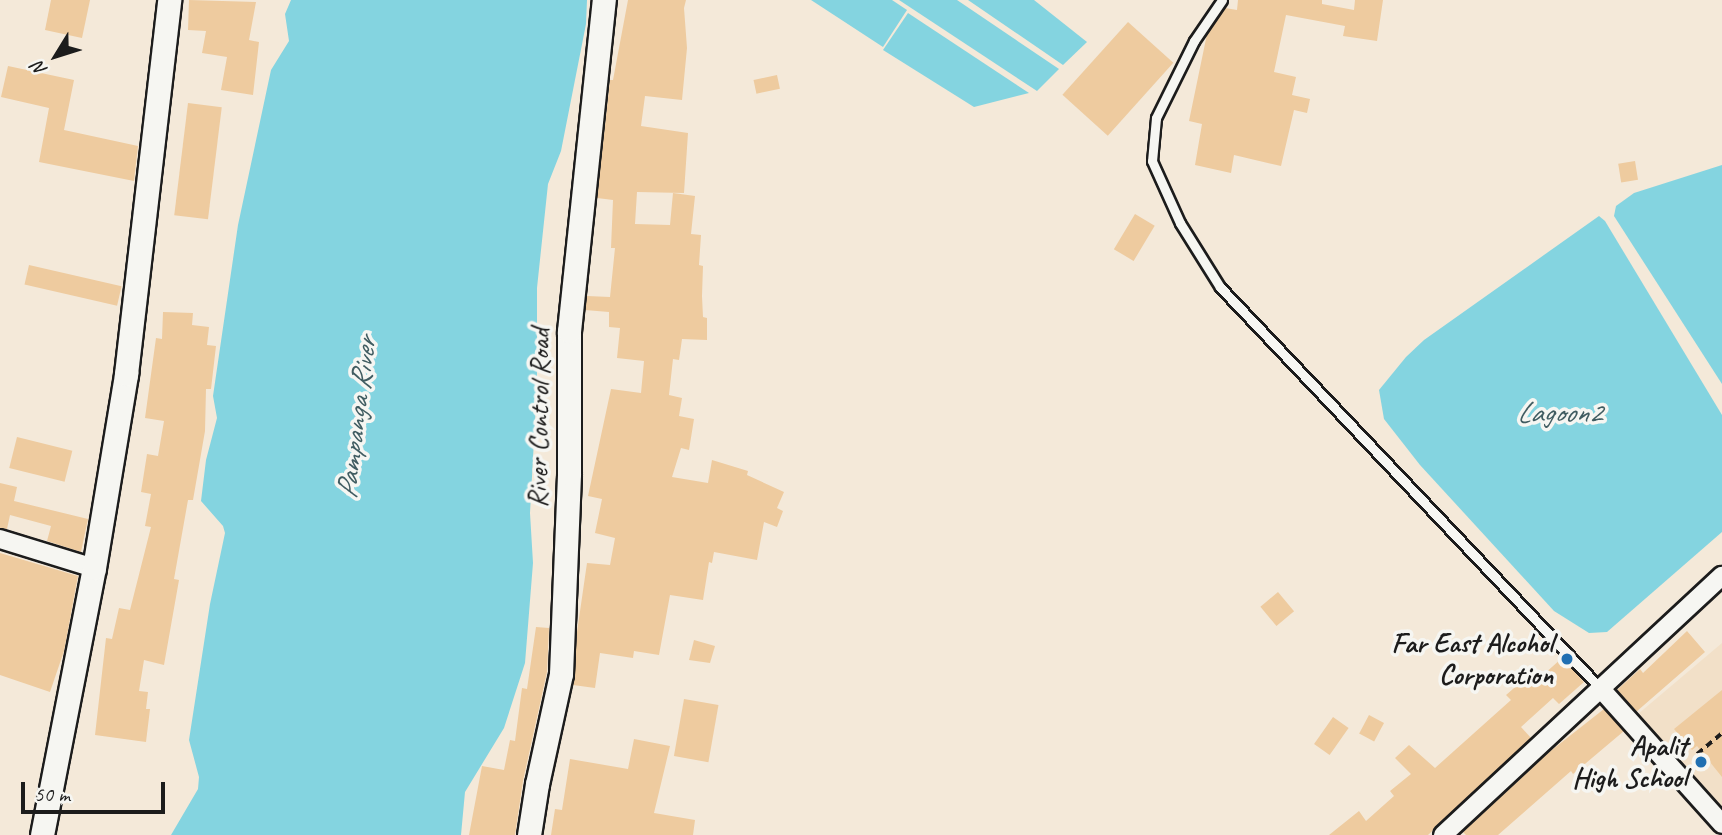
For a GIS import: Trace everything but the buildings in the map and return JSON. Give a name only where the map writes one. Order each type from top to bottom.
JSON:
[{"type":"street","points":[[42,835],[94,568],[126,374],[169,0]]},
{"type":"street","name":"River Control Road","points":[[529,835],[561,674],[569,473],[569,331],[604,0]]},
{"type":"street","points":[[0,539],[94,568]]},
{"type":"street","points":[[1443,835],[1722,576]]},
{"type":"street","points":[[1601,689],[1722,824]]},
{"type":"lane","points":[[1223,0],[1194,41],[1156,118],[1152,161],[1180,223],[1220,287],[1601,689]]},
{"type":"path","points":[[1697,754],[1722,733]]},
{"type":"shaded area","name":"Apalit High School","points":[[1722,643],[1722,811],[1638,714]]},
{"type":"water","name":"Pampanga River","points":[[291,0],[587,0],[586,24],[561,151],[548,184],[537,288],[537,385],[530,513],[533,563],[525,663],[504,728],[465,792],[461,835],[171,835],[198,789],[199,777],[189,740],[210,604],[225,533],[223,526],[201,501],[206,460],[217,418],[213,396],[238,225],[271,70],[289,41],[285,14]]},
{"type":"water","points":[[811,0],[892,0],[907,10],[883,47]]},
{"type":"water","points":[[899,0],[957,0],[1059,69],[1037,91]]},
{"type":"water","points":[[968,0],[1034,0],[1087,42],[1063,65]]},
{"type":"water","points":[[908,13],[1029,93],[974,107],[883,50]]},
{"type":"water","points":[[1722,165],[1722,384],[1614,216],[1616,206],[1634,193]]},
{"type":"water","name":"Lagoon2","points":[[1599,216],[1605,221],[1722,415],[1722,532],[1607,632],[1589,633],[1554,611],[1420,465],[1384,419],[1379,390],[1424,340]]},
{"type":"place","name":"Far East Alcohol Corporation","points":[[1567,659]]},
{"type":"place","name":"Apalit High School","points":[[1701,762]]}]
